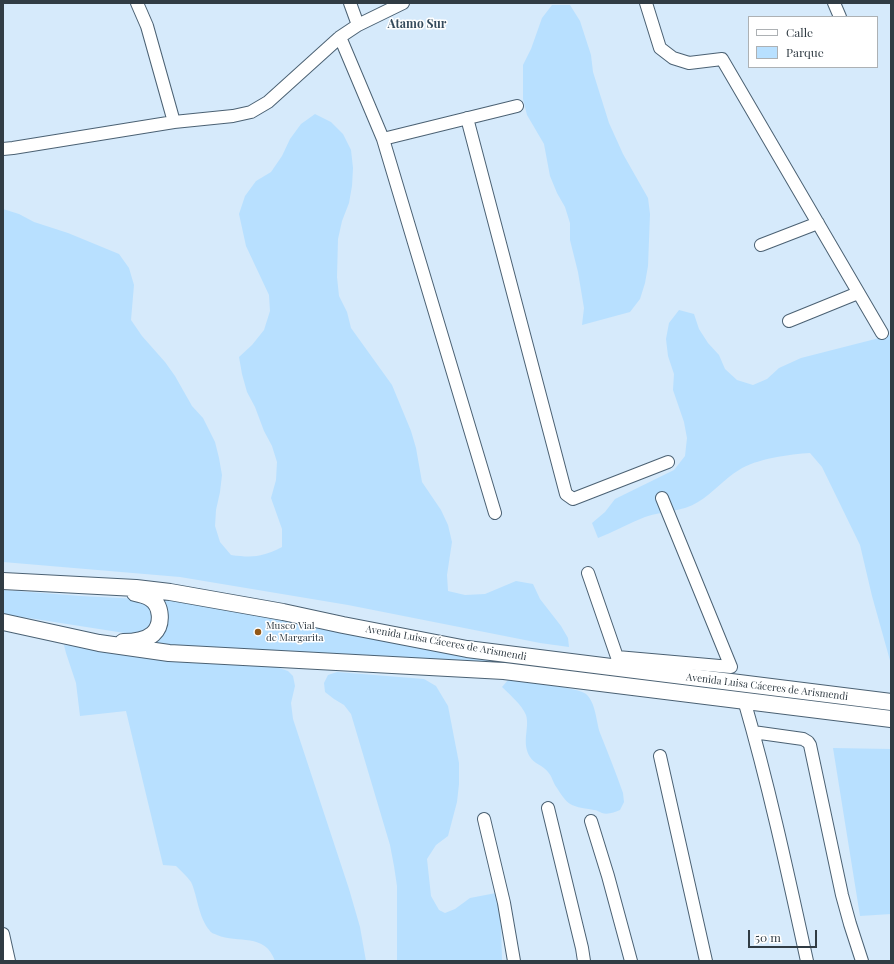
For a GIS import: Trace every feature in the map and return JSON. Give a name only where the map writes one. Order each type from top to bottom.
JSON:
[{"type":"main road","name":"Avenida Luisa Cáceres de Arismendi","points":[[3,581],[136,588],[212,598],[467,649],[891,702]]},
{"type":"main road","points":[[100,643],[134,642],[144,639],[153,634],[158,627],[160,619],[156,604],[150,598],[142,594],[102,586]]},
{"type":"main road","name":"Avenida Luisa Cáceres de Arismendi","points":[[3,622],[100,643],[168,653],[504,671],[891,719]]},
{"type":"street","points":[[138,3],[147,26],[174,122]]},
{"type":"street","points":[[350,3],[358,25]]},
{"type":"street","points":[[3,149],[174,122],[234,116],[251,112],[268,102],[340,37],[358,25],[403,3]]},
{"type":"street","points":[[646,3],[660,48],[664,52],[673,58],[689,63],[722,59],[882,333]]},
{"type":"street","points":[[834,3],[840,16]]},
{"type":"street","points":[[340,37],[383,139],[495,513]]},
{"type":"street","points":[[383,139],[517,106]]},
{"type":"street","points":[[468,118],[566,494],[573,499],[668,462]]},
{"type":"street","points":[[761,245],[818,223]]},
{"type":"street","points":[[789,321],[858,293]]},
{"type":"street","points":[[662,498],[731,667],[745,680],[755,685]]},
{"type":"street","points":[[588,573],[618,657],[731,667]]},
{"type":"street","points":[[744,700],[776,816],[807,961]]},
{"type":"street","points":[[753,732],[803,740],[808,742],[810,745],[842,895],[862,961]]},
{"type":"street","points":[[660,756],[706,961]]},
{"type":"street","points":[[548,808],[584,961]]},
{"type":"street","points":[[484,819],[504,903],[514,961]]},
{"type":"street","points":[[591,821],[608,876],[631,961]]},
{"type":"street","points":[[3,934],[9,961]]},
{"type":"green space","points":[[552,5],[570,5],[580,21],[591,55],[593,72],[609,123],[623,154],[648,198],[650,214],[648,266],[640,299],[630,312],[582,325],[584,308],[578,272],[570,240],[570,223],[565,207],[550,176],[544,144],[527,115],[523,99],[523,65],[531,49],[542,18]]},
{"type":"green space","points":[[315,114],[331,122],[343,134],[351,150],[353,168],[352,186],[349,203],[342,221],[338,239],[337,277],[339,296],[347,312],[351,328],[392,385],[411,431],[416,448],[422,482],[441,510],[448,525],[452,542],[447,575],[448,591],[465,595],[485,594],[516,581],[533,584],[540,599],[561,626],[568,638],[569,647],[540,643],[348,605],[180,577],[3,562],[3,209],[119,254],[129,268],[134,285],[131,320],[142,336],[175,376],[192,406],[203,418],[215,442],[222,475],[215,526],[220,542],[231,555],[239,556],[263,555],[282,547],[282,529],[271,498],[276,480],[277,462],[272,446],[247,392],[239,357],[252,345],[264,330],[270,311],[269,295],[246,246],[239,214],[245,196],[256,181],[271,172],[282,156],[290,139],[301,124]]},
{"type":"green space","points":[[679,310],[694,314],[699,329],[708,343],[719,355],[725,369],[737,380],[753,385],[767,379],[779,368],[801,358],[891,335],[891,664],[872,596],[860,545],[822,467],[810,453],[763,460],[746,466],[698,502],[686,508],[645,517],[598,538],[592,523],[605,512],[615,499],[674,470],[685,456],[687,438],[684,422],[673,390],[674,374],[668,356],[666,339],[669,323]]},
{"type":"green space","points":[[3,590],[139,599],[145,600],[154,612],[149,630],[131,634],[3,614]]},
{"type":"green space","name":"Museo Vial de Margarita","points":[[162,597],[506,660],[506,665],[445,660],[155,644],[157,641]]},
{"type":"green space","points":[[64,645],[159,659],[276,667],[288,671],[293,676],[295,686],[291,703],[293,719],[349,889],[360,927],[366,961],[275,961],[265,946],[258,942],[225,938],[211,932],[203,920],[191,882],[176,866],[163,865],[126,711],[80,716],[76,683]]},
{"type":"green space","points":[[337,672],[424,679],[436,686],[448,706],[459,763],[459,784],[457,802],[448,836],[436,845],[427,859],[431,896],[439,910],[445,913],[455,909],[470,898],[496,893],[501,922],[502,961],[397,961],[397,886],[390,845],[351,714],[344,705],[325,692],[324,683],[328,675]]},
{"type":"green space","points":[[508,680],[572,689],[586,694],[594,707],[600,733],[623,793],[624,802],[620,810],[604,814],[596,810],[576,807],[568,803],[561,795],[546,770],[530,757],[527,751],[526,715],[519,704],[502,687]]},
{"type":"green space","points":[[833,748],[891,749],[891,914],[860,916]]},
{"type":"place","name":"Museo Vial de Margarita","points":[[258,632]]},
{"type":"district","name":"Atamo Sur","points":[[417,24]]}]
